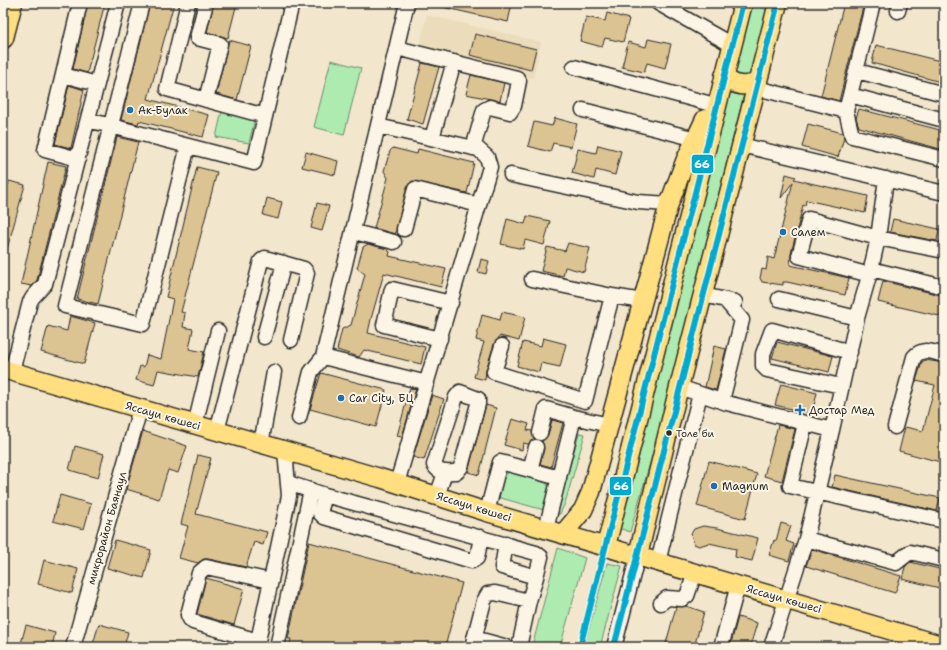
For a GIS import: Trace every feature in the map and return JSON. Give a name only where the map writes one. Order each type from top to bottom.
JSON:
[{"type":"highway","points":[[3,38],[12,3]]},
{"type":"main road","points":[[606,546],[725,71],[744,4]]},
{"type":"main road","points":[[638,555],[679,387],[758,85],[774,5]]},
{"type":"main road","points":[[725,71],[730,82],[742,86],[758,85]]},
{"type":"main road","points":[[554,531],[583,510],[591,492],[669,204],[725,71]]},
{"type":"main road","name":"Яссауи көшесі","points":[[8,370],[398,483],[486,512],[638,555],[944,646]]},
{"type":"street","points":[[78,159],[45,150],[80,3]]},
{"type":"street","points":[[8,370],[32,297],[45,284],[118,3]]},
{"type":"street","points":[[142,3],[65,306],[143,324],[188,146]]},
{"type":"street","points":[[188,3],[167,89],[265,116]]},
{"type":"street","points":[[206,3],[197,38],[220,44],[206,100]]},
{"type":"street","points":[[88,120],[254,163],[292,3]]},
{"type":"street","points":[[299,418],[311,372],[324,357],[407,3]]},
{"type":"street","points":[[658,3],[732,45]]},
{"type":"street","points":[[873,3],[846,111],[852,136],[944,159]]},
{"type":"street","points":[[396,48],[517,78],[518,81],[514,106],[510,112],[490,107],[484,110],[473,148]]},
{"type":"street","points":[[432,138],[454,62]]},
{"type":"street","points":[[574,67],[711,104]]},
{"type":"street","points":[[857,71],[944,94]]},
{"type":"street","points":[[63,75],[97,84]]},
{"type":"street","points":[[758,85],[846,111]]},
{"type":"street","points":[[850,95],[944,120]]},
{"type":"street","points":[[583,110],[696,139]]},
{"type":"street","points":[[378,126],[473,148],[487,157],[490,166],[479,204],[465,242],[440,339],[398,483]]},
{"type":"street","points":[[742,145],[944,193]]},
{"type":"street","points":[[511,175],[638,202],[669,204]]},
{"type":"street","points":[[771,647],[806,540],[818,494],[841,386],[847,344],[857,318],[871,272],[874,241],[886,179]]},
{"type":"street","points":[[404,228],[415,189],[479,204]]},
{"type":"street","points":[[944,250],[874,241],[809,219],[799,256],[944,287]]},
{"type":"street","points":[[354,232],[394,242]]},
{"type":"street","points":[[218,431],[261,261],[266,258],[304,269],[307,273],[291,340]]},
{"type":"street","points":[[264,337],[284,263]]},
{"type":"street","points":[[532,279],[643,301]]},
{"type":"street","points":[[440,339],[384,325],[392,290],[450,303]]},
{"type":"street","points":[[703,295],[731,302],[742,320],[722,402]]},
{"type":"street","points":[[502,346],[494,372],[585,401],[612,296]]},
{"type":"street","points":[[779,299],[857,318]]},
{"type":"street","points":[[841,386],[767,370],[763,366],[763,354],[772,330],[847,344]]},
{"type":"street","points":[[195,425],[218,331]]},
{"type":"street","points":[[895,427],[914,357],[918,352],[923,350],[944,355]]},
{"type":"street","points":[[324,357],[427,383]]},
{"type":"street","points":[[261,444],[274,372]]},
{"type":"street","points":[[679,387],[722,402],[832,430]]},
{"type":"street","points":[[460,392],[478,399],[478,404],[461,467],[457,472],[444,473],[437,470],[434,465],[456,397],[460,392]]},
{"type":"street","points":[[658,562],[700,394]]},
{"type":"street","name":"микрорайон Баянаул","points":[[73,647],[140,409]]},
{"type":"street","points":[[530,470],[546,409],[609,425]]},
{"type":"street","points":[[554,531],[559,478],[574,417]]},
{"type":"street","points":[[804,424],[790,486],[818,494],[944,521]]},
{"type":"street","points":[[271,581],[206,566],[199,573],[188,615],[190,620],[258,644],[289,496],[285,451]]},
{"type":"street","points":[[486,512],[500,462],[559,478]]},
{"type":"street","points":[[437,496],[444,473]]},
{"type":"street","points":[[288,483],[325,495],[506,544],[540,555],[541,557],[529,601],[519,647]]},
{"type":"street","points":[[277,647],[311,490]]},
{"type":"street","points":[[325,495],[320,513],[324,518],[472,561],[477,558],[481,538]]},
{"type":"street","points":[[806,540],[896,563],[910,552],[944,560]]},
{"type":"street","points":[[506,544],[502,567],[536,577]]},
{"type":"street","points":[[614,647],[638,555]]},
{"type":"street","points":[[661,603],[667,598],[682,599],[687,596],[696,573]]},
{"type":"street","points":[[721,647],[738,585]]},
{"type":"street","points":[[507,647],[473,643],[484,601],[488,594],[494,593],[529,601]]},
{"type":"shaded area","points":[[427,15],[541,42],[533,78],[418,51]]},
{"type":"green space","points":[[751,6],[762,7],[767,11],[751,76],[746,79],[738,76],[734,69]]},
{"type":"green space","points":[[331,60],[361,68],[344,135],[314,127]]},
{"type":"green space","points":[[729,86],[745,90],[655,446],[630,532],[616,527]]},
{"type":"green space","points":[[222,111],[255,118],[249,143],[216,137]]},
{"type":"green space","points":[[579,433],[585,434],[565,503],[560,514],[557,514]]},
{"type":"green space","points":[[513,472],[546,483],[549,487],[544,510],[497,497],[502,481],[507,473]]},
{"type":"green space","points":[[558,548],[585,558],[560,647],[532,647]]},
{"type":"green space","points":[[607,563],[622,566],[600,647],[584,647]]},
{"type":"building","points":[[88,3],[105,3],[87,73],[73,69]]},
{"type":"building","points":[[150,3],[174,3],[148,99],[209,115],[203,137],[139,121],[138,124],[121,120]]},
{"type":"building","points":[[214,3],[237,3],[228,38],[207,32]]},
{"type":"building","points":[[438,3],[512,3],[508,22],[438,6]]},
{"type":"building","points":[[844,3],[864,3],[839,101],[821,96]]},
{"type":"building","points":[[607,13],[629,19],[623,42],[605,38],[602,47],[580,41],[586,17],[605,21]]},
{"type":"building","points":[[475,34],[536,49],[531,70],[470,55]]},
{"type":"building","points":[[648,39],[671,44],[665,68],[647,63],[644,72],[622,67],[628,42],[646,47]]},
{"type":"building","points":[[229,40],[251,46],[237,100],[216,94]]},
{"type":"building","points":[[876,45],[944,62],[944,83],[872,63]]},
{"type":"building","points":[[422,63],[439,67],[423,124],[407,119]]},
{"type":"building","points":[[471,75],[504,83],[500,101],[466,94]]},
{"type":"building","points":[[69,85],[84,90],[71,148],[55,144]]},
{"type":"building","points":[[859,109],[944,131],[944,150],[859,127],[856,118]]},
{"type":"building","points":[[555,118],[577,124],[571,147],[553,143],[550,152],[528,146],[534,122],[552,126]]},
{"type":"building","points":[[808,124],[843,133],[844,138],[838,157],[802,147]]},
{"type":"building","points":[[117,137],[138,142],[98,304],[77,299]]},
{"type":"building","points":[[598,145],[621,151],[615,175],[596,170],[594,179],[572,173],[578,149],[596,153]]},
{"type":"building","points":[[393,148],[417,154],[418,149],[474,163],[467,193],[412,181],[407,187],[395,234],[374,228],[388,178],[384,171],[390,151]]},
{"type":"building","points":[[306,152],[338,161],[335,175],[302,167]]},
{"type":"building","points":[[48,162],[66,166],[37,280],[32,286],[21,284]]},
{"type":"building","points":[[197,167],[217,172],[181,312],[185,313],[183,327],[193,329],[189,349],[204,352],[198,377],[158,370],[154,385],[136,380],[140,366],[144,367],[147,355],[161,359],[173,299],[166,297]]},
{"type":"building","points":[[786,174],[796,177],[794,179],[868,196],[865,213],[806,200],[805,206],[803,205],[791,254],[790,265],[849,278],[845,295],[787,282],[783,282],[783,285],[762,282],[760,278],[762,269],[766,270],[768,257],[774,259],[793,182],[781,198]]},
{"type":"building","points":[[9,181],[25,185],[5,256],[3,255],[3,203]]},
{"type":"building","points":[[267,198],[282,202],[278,219],[263,215]]},
{"type":"building","points":[[317,203],[329,206],[322,231],[311,228]]},
{"type":"building","points":[[527,216],[550,221],[544,245],[525,240],[523,249],[501,244],[507,219],[525,224]]},
{"type":"building","points":[[893,219],[939,229],[937,241],[890,232]]},
{"type":"building","points":[[568,243],[590,248],[584,272],[565,267],[563,276],[541,271],[547,247],[565,251]]},
{"type":"building","points":[[368,244],[387,249],[390,252],[389,256],[446,269],[441,287],[384,273],[371,319],[368,333],[425,347],[421,364],[364,350],[359,357],[337,350],[342,329],[351,325],[365,274],[357,268],[363,247]]},
{"type":"building","points":[[481,259],[489,261],[486,274],[478,272]]},
{"type":"building","points":[[883,281],[944,296],[944,317],[878,302]]},
{"type":"building","points":[[502,312],[525,317],[519,341],[500,336],[494,344],[486,370],[485,380],[474,377],[484,342],[476,340],[482,315],[500,320]]},
{"type":"building","points":[[70,316],[95,323],[84,364],[41,352],[48,326],[67,331]]},
{"type":"building","points":[[543,338],[566,344],[560,367],[541,363],[539,372],[517,366],[523,342],[541,346]]},
{"type":"building","points":[[777,342],[833,356],[829,372],[772,358]]},
{"type":"building","points":[[714,346],[726,349],[716,390],[705,387]]},
{"type":"building","points":[[925,360],[944,363],[944,463],[899,451],[905,427],[923,431],[935,385],[916,381],[922,362]]},
{"type":"building","name":"Car City, БЦ","points":[[321,373],[386,390],[376,427],[310,409]]},
{"type":"building","points":[[781,384],[817,393],[812,414],[775,405]]},
{"type":"building","points":[[410,388],[416,389],[402,437],[397,436]]},
{"type":"building","points":[[432,395],[444,399],[424,460],[413,457]]},
{"type":"building","points":[[486,405],[496,408],[479,475],[468,472]]},
{"type":"building","points":[[512,419],[529,424],[527,430],[532,431],[534,439],[528,444],[523,443],[522,450],[504,445]]},
{"type":"building","points":[[552,420],[563,423],[551,467],[540,464],[544,449],[542,441],[548,435]]},
{"type":"building","points":[[778,425],[795,429],[782,481],[764,476]]},
{"type":"building","points":[[143,431],[187,446],[178,473],[168,470],[159,499],[126,489]]},
{"type":"building","points":[[75,446],[104,454],[98,478],[69,470]]},
{"type":"building","points":[[198,455],[211,458],[196,514],[267,532],[263,545],[254,542],[246,567],[208,559],[204,559],[198,563],[179,558],[188,526],[181,524]]},
{"type":"building","points":[[709,461],[757,474],[745,519],[697,506]]},
{"type":"building","points":[[835,475],[940,498],[937,511],[832,487]]},
{"type":"building","points":[[60,495],[91,504],[84,529],[53,521]]},
{"type":"building","points":[[781,523],[791,526],[786,541],[794,544],[789,561],[769,555],[774,540],[776,541]]},
{"type":"building","points":[[703,526],[758,538],[752,561],[735,557],[736,549],[709,543],[699,546],[694,544],[691,534],[694,529]]},
{"type":"building","points":[[115,540],[151,550],[144,578],[107,568]]},
{"type":"building","points":[[309,542],[462,583],[445,647],[289,647],[291,639],[288,639]]},
{"type":"building","points":[[812,549],[901,576],[895,593],[806,566]]},
{"type":"building","points":[[44,560],[78,569],[72,593],[38,584]]},
{"type":"building","points":[[910,562],[944,570],[944,589],[902,579],[905,567]]},
{"type":"building","points":[[206,578],[244,589],[234,625],[197,614]]},
{"type":"building","points":[[686,606],[704,612],[694,647],[665,647],[676,607]]},
{"type":"building","points":[[738,617],[757,623],[750,647],[730,647]]},
{"type":"building","points":[[99,624],[128,632],[124,647],[92,647]]},
{"type":"building","points":[[26,625],[55,633],[52,647],[20,647]]},
{"type":"transit line","name":"66","points":[[580,647],[743,3]]},
{"type":"transit line","name":"66","points":[[614,647],[778,3]]},
{"type":"place","name":"Ак-Булак","points":[[130,110]]},
{"type":"place","name":"Салем","points":[[783,232]]},
{"type":"place","name":"Car City, БЦ","points":[[341,398]]},
{"type":"place","name":"Достар Мед","points":[[800,410]]},
{"type":"place","name":"Толе би","points":[[669,433]]},
{"type":"place","name":"Magnum","points":[[714,486]]}]
